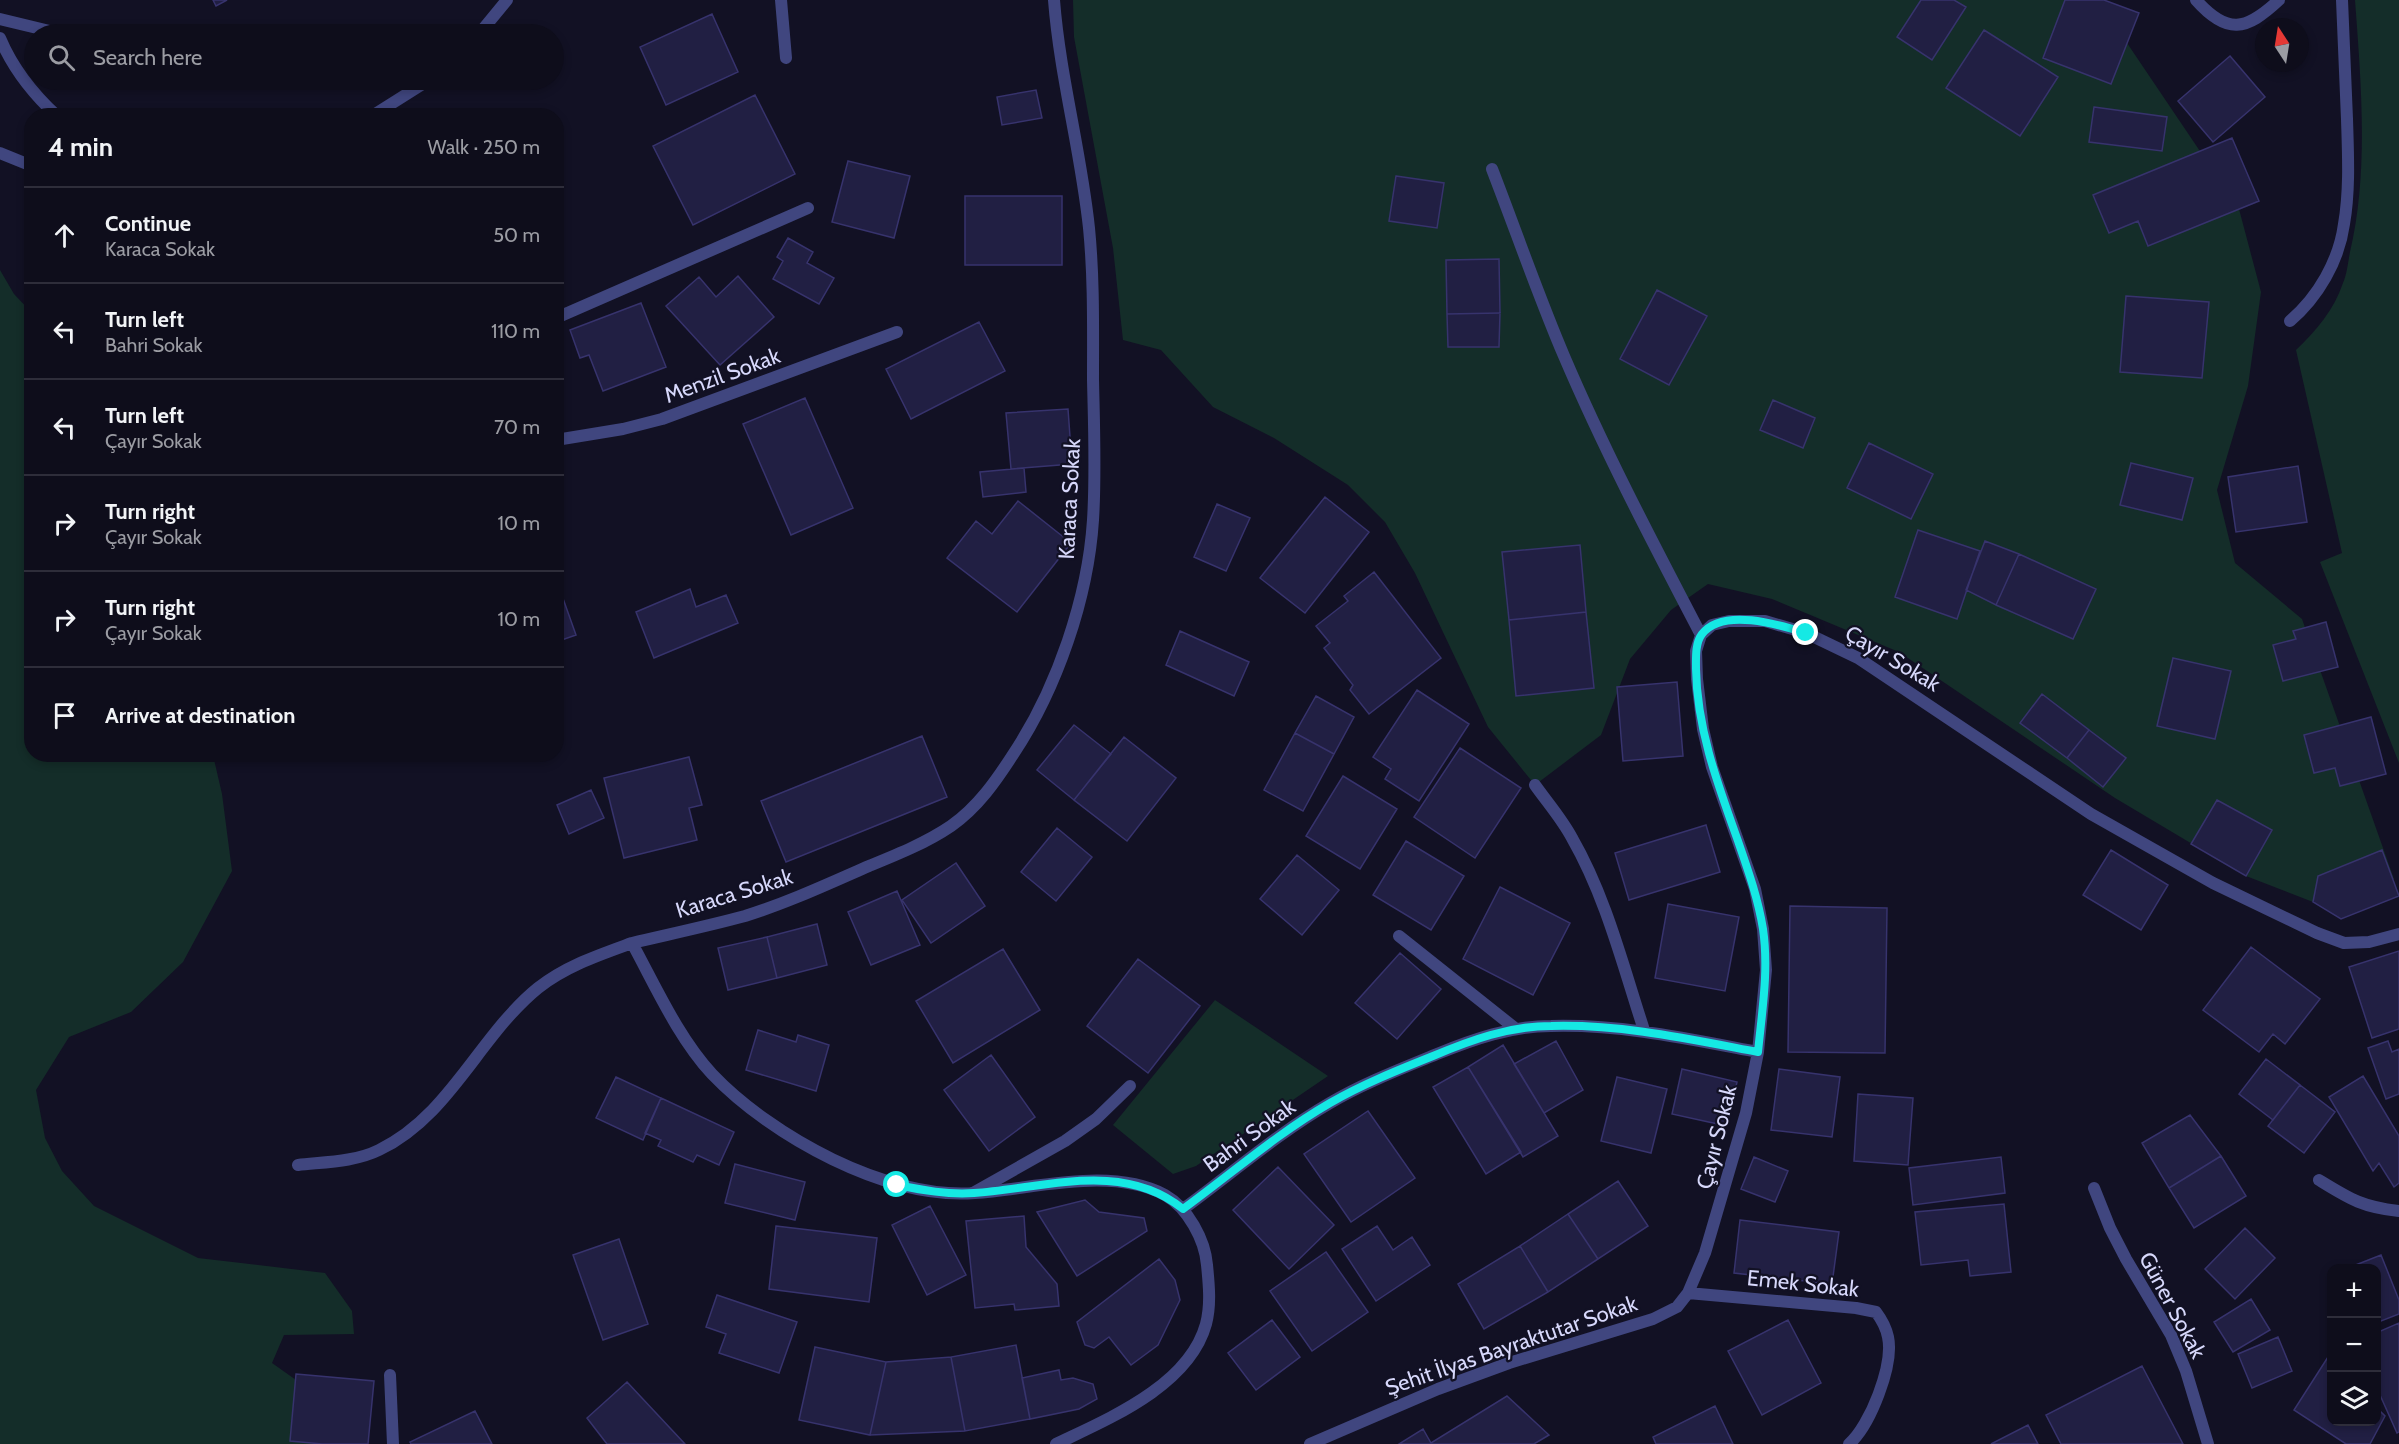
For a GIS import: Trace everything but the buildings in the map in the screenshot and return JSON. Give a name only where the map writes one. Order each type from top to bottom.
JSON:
[{"type":"street","points":[[490,0],[498,13]]},
{"type":"street","points":[[488,24],[507,0]]},
{"type":"street","points":[[781,0],[786,58]]},
{"type":"street","name":"Karaca Sokak","points":[[298,1166],[345,1160],[377,1151],[408,1133],[440,1102],[508,1018],[537,989],[561,971],[633,943],[746,915],[891,857],[951,826],[993,786],[1024,738],[1047,694],[1084,582],[1093,522],[1092,268],[1088,225],[1057,34],[1054,0]]},
{"type":"street","points":[[2196,0],[2210,15],[2226,25],[2240,25],[2253,21],[2279,0]]},
{"type":"street","points":[[2290,321],[2302,312],[2314,297],[2331,268],[2344,225],[2348,161],[2342,0]]},
{"type":"street","points":[[0,19],[24,25]]},
{"type":"street","points":[[0,38],[13,65],[24,81]]},
{"type":"street","points":[[31,90],[49,108]]},
{"type":"street","points":[[385,108],[413,90]]},
{"type":"street","points":[[0,153],[24,163]]},
{"type":"street","points":[[1492,169],[1563,354],[1586,407],[1617,474],[1701,635]]},
{"type":"street","points":[[564,314],[808,207]]},
{"type":"street","name":"Menzil Sokak","points":[[564,439],[623,429],[662,419],[897,332]]},
{"type":"street","name":"Çayır Sokak","points":[[1688,1293],[1705,1253],[1746,1113],[1758,1052],[1766,969],[1763,929],[1755,889],[1712,767],[1703,729],[1696,651],[1701,635],[1712,625],[1729,621],[1765,621],[1806,633],[1858,658],[2091,814],[2213,883],[2317,933],[2344,943],[2369,942],[2399,934]]},
{"type":"street","points":[[1535,785],[1572,836],[1585,864],[1603,905],[1644,1030]]},
{"type":"street","points":[[1399,936],[1516,1029]]},
{"type":"street","points":[[633,943],[660,995],[694,1052],[711,1073],[741,1101],[793,1137],[843,1164],[897,1185],[934,1192],[972,1194],[1083,1181],[1113,1180],[1167,1196],[1183,1209],[1199,1236],[1207,1259],[1210,1299],[1206,1325],[1196,1348],[1168,1380],[1144,1400],[1056,1444]]},
{"type":"street","name":"Bahri Sokak","points":[[1183,1209],[1329,1103],[1461,1044],[1490,1034],[1550,1026],[1644,1030],[1758,1052]]},
{"type":"street","points":[[972,1194],[1065,1142],[1096,1119],[1130,1086]]},
{"type":"street","points":[[2319,1180],[2349,1198],[2372,1208],[2399,1211]]},
{"type":"street","name":"Güner Sokak","points":[[2094,1188],[2110,1228],[2126,1259],[2171,1335],[2186,1371],[2208,1444]]},
{"type":"street","name":"Şehit İlyas Bayraktutar Sokak","points":[[1310,1444],[1438,1389],[1509,1363],[1653,1319],[1677,1307],[1688,1293]]},
{"type":"street","name":"Emek Sokak","points":[[1688,1293],[1856,1308],[1876,1312],[1885,1325],[1889,1340],[1885,1374],[1871,1415],[1849,1444]]},
{"type":"street","points":[[390,1375],[393,1444]]},
{"type":"green space","points":[[1073,0],[2098,0],[2239,209],[2261,292],[2248,386],[2217,490],[2235,563],[2302,619],[2394,879],[2313,902],[2246,876],[2115,798],[1899,652],[1772,599],[1708,584],[1671,610],[1630,659],[1601,735],[1535,785],[1488,727],[1415,573],[1385,522],[1348,485],[1274,438],[1213,407],[1161,350],[1123,340],[1113,248],[1074,37]]},
{"type":"green space","points":[[2355,0],[2399,0],[2399,763],[2320,562],[2342,553],[2296,350],[2324,320],[2335,302],[2346,272],[2356,222],[2362,159],[2362,127]]},
{"type":"green space","points":[[0,270],[14,294],[24,305],[24,762],[215,762],[222,794],[232,871],[183,962],[131,1012],[69,1037],[36,1090],[45,1138],[62,1171],[94,1206],[198,1258],[325,1273],[352,1311],[354,1334],[284,1335],[272,1363],[313,1392],[351,1444],[0,1444]]},
{"type":"green space","points":[[1215,1000],[1328,1076],[1196,1166],[1173,1174],[1113,1125]]},
{"type":"route","points":[[897,1185],[934,1192],[972,1194],[1083,1181],[1113,1180],[1141,1185],[1167,1196],[1183,1209],[1329,1103],[1404,1067],[1490,1034],[1550,1026],[1644,1030],[1758,1052],[1766,969],[1763,929],[1755,889],[1712,767],[1703,729],[1696,651],[1701,635],[1712,625],[1729,621],[1765,621],[1806,633]]}]
